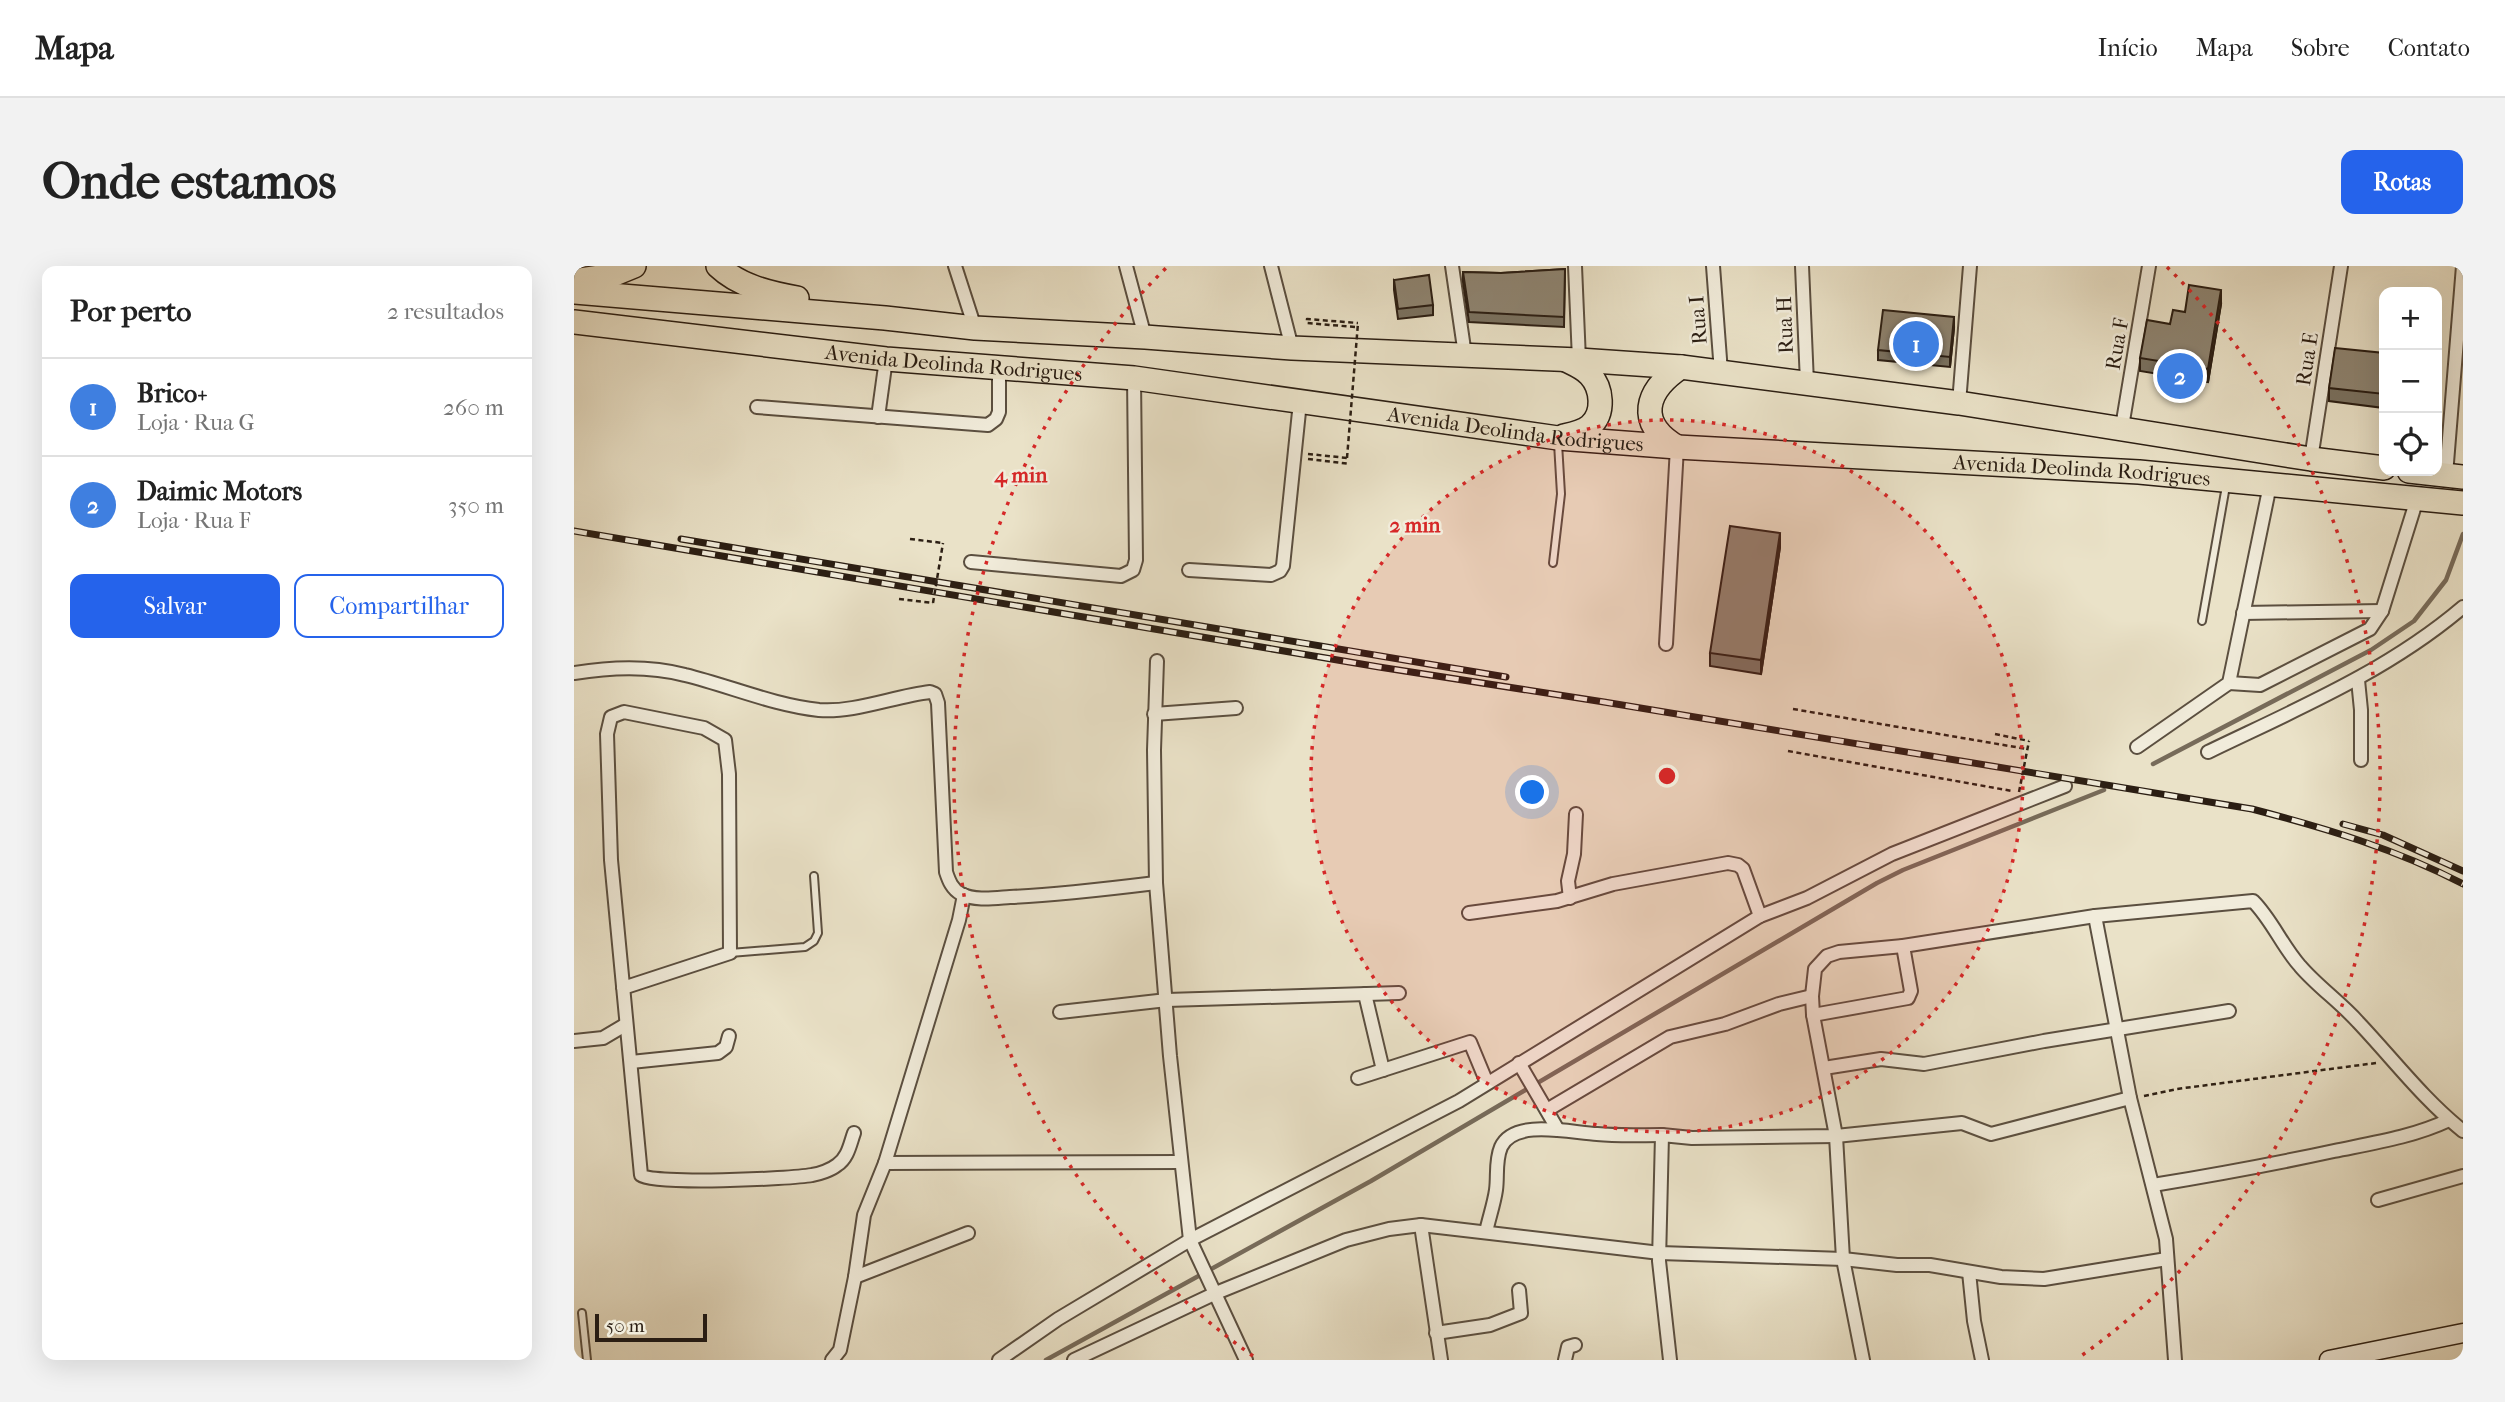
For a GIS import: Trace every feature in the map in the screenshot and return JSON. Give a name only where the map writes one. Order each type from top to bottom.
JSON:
[{"type":"highway","points":[[574,281],[612,275],[634,266]]},
{"type":"highway","points":[[718,266],[731,277],[762,290],[885,317]]},
{"type":"highway","name":"Avenida Deolinda Rodrigues","points":[[574,292],[885,317],[975,328],[1292,348],[1681,367],[1959,403],[2379,467]]},
{"type":"highway","name":"Avenida Deolinda Rodrigues","points":[[574,322],[886,359],[1134,378],[1558,438],[2139,472],[2463,503]]},
{"type":"highway","points":[[1558,438],[1575,434],[1590,426],[1597,417],[1600,404],[1599,389],[1589,373],[1572,360]]},
{"type":"highway","points":[[1676,447],[1660,438],[1650,413],[1652,396],[1659,384],[1681,367]]},
{"type":"street","points":[[955,266],[975,328]]},
{"type":"street","points":[[1126,266],[1145,337]]},
{"type":"street","points":[[1270,266],[1292,348]]},
{"type":"street","points":[[1452,266],[1465,355]]},
{"type":"street","points":[[1572,360],[1575,266]]},
{"type":"street","name":"Rua I","points":[[1713,266],[1721,372]]},
{"type":"street","name":"Rua H","points":[[1802,266],[1807,383]]},
{"type":"street","points":[[1959,403],[1970,266]]},
{"type":"street","name":"Rua F","points":[[2122,428],[2149,266]]},
{"type":"street","name":"Rua E","points":[[2311,459],[2341,266]]},
{"type":"street","points":[[2454,476],[2463,266]]},
{"type":"street","points":[[878,417],[886,359]]},
{"type":"street","points":[[757,407],[988,425],[996,419],[999,412],[999,369]]},
{"type":"street","points":[[971,562],[1121,576],[1133,570],[1136,559],[1134,378]]},
{"type":"street","points":[[1189,570],[1271,575],[1280,571],[1283,566],[1300,402]]},
{"type":"street","points":[[1666,644],[1676,447]]},
{"type":"street","points":[[2229,684],[2270,485]]},
{"type":"street","points":[[2137,747],[2229,684],[2260,685],[2370,629],[2382,611],[2417,499]]},
{"type":"street","points":[[2208,752],[2358,680],[2428,634],[2463,607]]},
{"type":"street","points":[[2243,613],[2382,611]]},
{"type":"street","points":[[1157,661],[1154,714],[1156,883],[1190,1240],[1246,1360]]},
{"type":"street","points":[[574,673],[602,669],[651,669],[684,674],[771,700],[826,710],[924,693],[935,694],[938,704],[946,872],[957,891],[964,895],[996,898],[1061,895],[1156,883]]},
{"type":"street","points":[[2358,680],[2361,760]]},
{"type":"street","points":[[1154,714],[1236,708]]},
{"type":"street","points":[[623,988],[730,953],[729,774],[725,740],[704,728],[624,712],[611,718],[607,733],[611,860],[625,1024],[641,1175],[646,1179],[684,1180],[814,1175],[837,1166],[846,1156],[854,1132]]},
{"type":"street","points":[[999,1360],[1058,1319],[1190,1240],[1459,1101],[1487,1083],[1522,1068],[1760,916],[1807,898],[1892,855],[2065,786]]},
{"type":"street","points":[[1570,898],[1568,881],[1574,854],[1576,814]]},
{"type":"street","points":[[1469,914],[1570,898],[1613,884],[1728,863],[1743,869],[1760,916]]},
{"type":"street","points":[[832,1360],[840,1350],[856,1277],[864,1215],[885,1163],[959,920],[964,895]]},
{"type":"street","points":[[1863,1360],[1843,1259],[1836,1136],[1812,996],[1815,969],[1828,956],[1839,952],[1903,946],[2095,916],[2252,901],[2263,911],[2285,948],[2301,968],[2357,1021],[2392,1061],[2463,1131]]},
{"type":"street","points":[[2095,916],[2130,1098],[2166,1239],[2175,1360]]},
{"type":"street","points":[[1814,1015],[1908,998],[1911,991],[1903,946]]},
{"type":"street","points":[[1365,993],[1383,1070]]},
{"type":"street","points":[[1060,1012],[1167,1000],[1399,993]]},
{"type":"street","points":[[1544,1105],[1610,1075],[1670,1037],[1725,1024],[1779,1004],[1812,996]]},
{"type":"street","points":[[1824,1068],[1881,1059],[1924,1063],[2229,1011]]},
{"type":"street","points":[[574,1041],[603,1038],[625,1024]]},
{"type":"street","points":[[603,1038],[629,1055],[718,1053],[726,1047],[729,1036]]},
{"type":"street","points":[[1358,1078],[1470,1042],[1487,1083]]},
{"type":"street","points":[[1522,1068],[1558,1130]]},
{"type":"street","points":[[1486,1232],[1496,1191],[1498,1157],[1502,1144],[1525,1130],[1692,1138],[1836,1136],[1962,1122],[1992,1134],[2130,1098]]},
{"type":"street","points":[[2153,1185],[2237,1172],[2398,1138],[2449,1120]]},
{"type":"street","points":[[1662,1135],[1660,1253],[1670,1360]]},
{"type":"street","points":[[885,1163],[1181,1162]]},
{"type":"street","points":[[2378,1200],[2463,1176]]},
{"type":"street","points":[[1074,1360],[1212,1288],[1366,1234],[1421,1226],[1660,1253],[1843,1259],[1897,1265],[1930,1265],[1969,1272],[2045,1279],[2167,1259]]},
{"type":"street","points":[[1421,1226],[1441,1360]]},
{"type":"street","points":[[856,1277],[968,1233]]},
{"type":"street","points":[[1969,1272],[1974,1321],[1982,1360]]},
{"type":"street","points":[[1436,1333],[1490,1325],[1521,1313],[1519,1290]]},
{"type":"street","points":[[2329,1360],[2463,1333]]},
{"type":"street","points":[[1564,1360],[1568,1347],[1574,1345]]},
{"type":"lane","points":[[1553,564],[1561,494],[1558,438]]},
{"type":"lane","points":[[2202,621],[2227,480]]},
{"type":"lane","points":[[730,953],[806,947],[814,941],[818,933],[814,876]]},
{"type":"lane","points":[[582,1312],[587,1360]]},
{"type":"path","points":[[1297,452],[1347,458],[1358,323],[1307,319],[1307,323],[1355,327]]},
{"type":"path","points":[[1297,458],[1350,464]]},
{"type":"path","points":[[899,599],[933,603],[943,543],[910,539]]},
{"type":"path","points":[[1793,709],[2026,749]]},
{"type":"path","points":[[1788,751],[2019,792],[2029,741],[1995,734]]},
{"type":"path","points":[[2130,1098],[2177,1089],[2392,1061]]},
{"type":"building","points":[[1565,269],[1564,317],[1469,312],[1463,272],[1501,273]]},
{"type":"building","points":[[1429,275],[1433,305],[1398,309],[1394,280]]},
{"type":"building","points":[[2189,285],[2221,290],[2208,369],[2140,358],[2147,320],[2170,324],[2173,310],[2185,312]]},
{"type":"building","points":[[1883,310],[1954,317],[1950,357],[1878,350]]},
{"type":"building","points":[[2335,348],[2379,352],[2379,393],[2329,388]]},
{"type":"building","points":[[1730,526],[1780,533],[1761,660],[1710,653]]},
{"type":"waterway","points":[[2153,764],[2371,650],[2414,621],[2446,580],[2463,534]]},
{"type":"waterway","points":[[1046,1360],[1371,1181],[1877,883],[1903,870],[2104,790]]},
{"type":"railway","points":[[574,531],[1379,667],[2252,809],[2360,841],[2412,860],[2463,884]]},
{"type":"railway","points":[[681,539],[1506,677]]},
{"type":"railway","points":[[2343,824],[2383,835],[2463,871]]},
{"type":"place","name":"Brico+","points":[[1916,344]]},
{"type":"place","name":"Daimic Motors","points":[[2180,376]]}]
